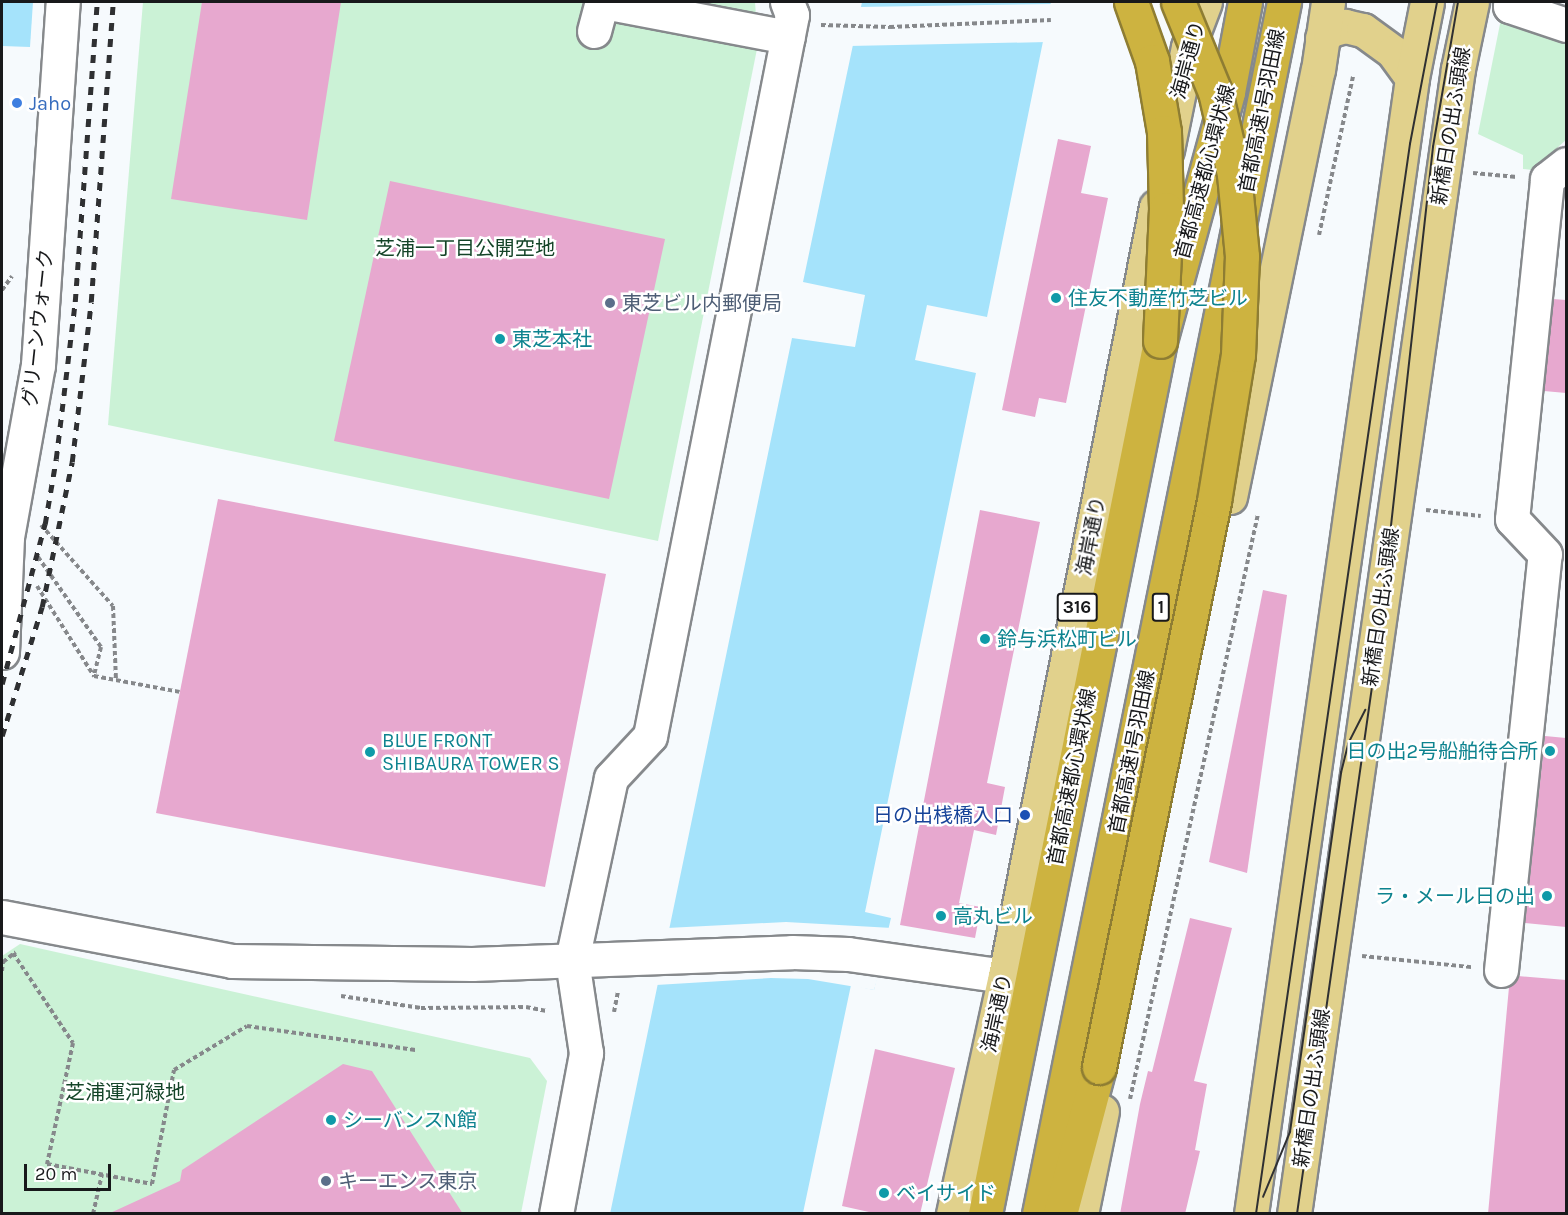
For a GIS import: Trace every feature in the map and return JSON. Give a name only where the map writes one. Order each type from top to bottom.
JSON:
[{"type":"highway","name":"首都高速都心環状線","points":[[1131,2],[1152,61],[1164,132],[1166,209],[1160,340]]},
{"type":"highway","name":"首都高速1号羽田線","points":[[1099,1067],[1215,501],[1238,355],[1242,256],[1234,174],[1215,92],[1178,2]]},
{"type":"highway","name":"首都高速都心環状線","points":[[985,1214],[1160,340],[1227,92],[1245,2]]},
{"type":"highway","name":"首都高速1号羽田線","points":[[1039,1214],[1284,2]]},
{"type":"highway","points":[[1060,1214],[1099,1067]]},
{"type":"highway","points":[[1069,1214],[1099,1067]]},
{"type":"main road","name":"海岸通り","points":[[953,1214],[1005,976],[1188,47],[1205,2]]},
{"type":"main road","points":[[1081,1214],[1328,2]]},
{"type":"main road","points":[[1251,1214],[1412,78],[1427,2]]},
{"type":"main road","name":"新橋日の出ふ頭線","points":[[1294,1214],[1458,69],[1472,2]]},
{"type":"main road","points":[[1322,38],[1331,30],[1345,26],[1363,30],[1393,52],[1412,78]]},
{"type":"street","name":"グリーンウォーク","points":[[2,652],[12,506],[38,365],[63,2]]},
{"type":"street","points":[[555,1214],[586,1053],[573,960],[611,778],[650,736],[788,37],[792,15],[788,2]]},
{"type":"street","points":[[1511,2],[1510,6],[1566,25]]},
{"type":"street","points":[[600,11],[788,37]]},
{"type":"street","points":[[1501,970],[1545,554],[1512,519],[1557,172]]},
{"type":"street","points":[[2,916],[232,961],[344,964],[573,960],[792,952],[887,959],[1005,976]]},
{"type":"path","points":[[840,28],[1051,20]]},
{"type":"path","points":[[1317,241],[1353,77]]},
{"type":"path","points":[[1467,172],[1557,172]]},
{"type":"path","points":[[12,506],[101,647],[94,676]]},
{"type":"path","points":[[12,506],[113,606],[116,680]]},
{"type":"path","points":[[1128,1108],[1258,510]]},
{"type":"path","points":[[1424,510],[1512,519]]},
{"type":"path","points":[[32,577],[94,676],[180,692]]},
{"type":"path","points":[[2,971],[3,962],[12,952],[21,950]]},
{"type":"path","points":[[12,952],[73,1043],[47,1164],[152,1184],[174,1070],[247,1026],[415,1050]]},
{"type":"path","points":[[1357,956],[1501,970]]},
{"type":"path","points":[[338,996],[421,1008],[526,1007],[547,1011],[551,1016]]},
{"type":"path","points":[[93,1214],[102,1174]]},
{"type":"green space","name":"芝浦一丁目公開空地","points":[[143,2],[755,2],[758,44],[658,541],[108,425]]},
{"type":"green space","points":[[1502,14],[1566,32],[1566,140],[1532,170],[1523,169],[1523,155],[1478,134]]},
{"type":"green space","name":"芝浦運河緑地","points":[[20,944],[530,1058],[547,1081],[521,1213],[2,1214],[2,956]]},
{"type":"water","points":[[2,2],[33,2],[30,47],[2,46]]},
{"type":"water","points":[[862,2],[1051,2],[987,317],[927,305],[915,360],[976,373],[865,912],[891,918],[874,990],[851,985],[803,1213],[610,1214],[792,338],[855,347],[865,295],[803,282]]},
{"type":"pier","points":[[1054,4],[1047,42],[849,46],[858,7]]},
{"type":"pier","points":[[786,922],[892,928],[874,990],[808,979],[771,978],[656,985],[667,928]]},
{"type":"building","points":[[202,2],[341,2],[307,220],[171,199]]},
{"type":"building","name":"住友不動産竹芝ビル","points":[[1058,139],[1091,146],[1081,193],[1108,198],[1066,403],[1039,398],[1035,417],[1002,410]]},
{"type":"building","name":"東芝本社","points":[[390,181],[665,239],[609,499],[334,441]]},
{"type":"building","points":[[1553,299],[1566,300],[1566,393],[1544,391]]},
{"type":"building","name":"BLUE FRONT SHIBAURA TOWER S","points":[[218,499],[606,574],[545,887],[156,813]]},
{"type":"building","points":[[980,510],[1040,522],[987,783],[1005,787],[996,835],[974,830],[959,903],[981,907],[975,938],[900,925]]},
{"type":"building","points":[[1263,590],[1287,595],[1247,873],[1209,862]]},
{"type":"building","points":[[1545,736],[1566,738],[1566,927],[1525,923]]},
{"type":"building","points":[[1190,918],[1232,928],[1194,1081],[1207,1084],[1195,1150],[1200,1151],[1185,1214],[1120,1214],[1140,1104],[1148,1071],[1152,1072]]},
{"type":"building","points":[[1518,976],[1566,980],[1566,1214],[1488,1214],[1509,987]]},
{"type":"building","points":[[875,1049],[955,1068],[920,1214],[878,1214],[842,1206]]},
{"type":"building","name":"シーバンスN館","points":[[343,1064],[372,1071],[463,1214],[108,1214],[180,1181],[182,1170]]},
{"type":"tram line","points":[[1256,1214],[1410,144],[1437,2]]},
{"type":"tram line","points":[[1297,1214],[1377,652],[1433,147],[1458,2]]},
{"type":"tram line","points":[[1263,1197],[1290,1132],[1341,773],[1348,744],[1365,710]]},
{"type":"railway","points":[[2,684],[45,524],[56,459],[75,302],[97,2]]},
{"type":"railway","points":[[2,736],[42,607],[72,462],[91,302],[113,2]]},
{"type":"place","name":"Jaho","points":[[17,103]]},
{"type":"place","name":"住友不動産竹芝ビル","points":[[1056,298]]},
{"type":"place","name":"東芝ビル内郵便局","points":[[610,303]]},
{"type":"place","name":"東芝本社","points":[[500,339]]},
{"type":"place","name":"鈴与浜松町ビル","points":[[985,639]]},
{"type":"place","name":"日の出2号船舶待合所","points":[[1550,751]]},
{"type":"place","name":"BLUE FRONT SHIBAURA TOWER S","points":[[370,752]]},
{"type":"place","name":"日の出桟橋入口","points":[[1025,815]]},
{"type":"place","name":"ラ・メール日の出","points":[[1547,896]]},
{"type":"place","name":"高丸ビル","points":[[941,916]]},
{"type":"place","name":"シーバンスN館","points":[[331,1120]]},
{"type":"place","name":"キーエンス東京","points":[[326,1181]]},
{"type":"place","name":"ベイサイド","points":[[884,1193]]}]
